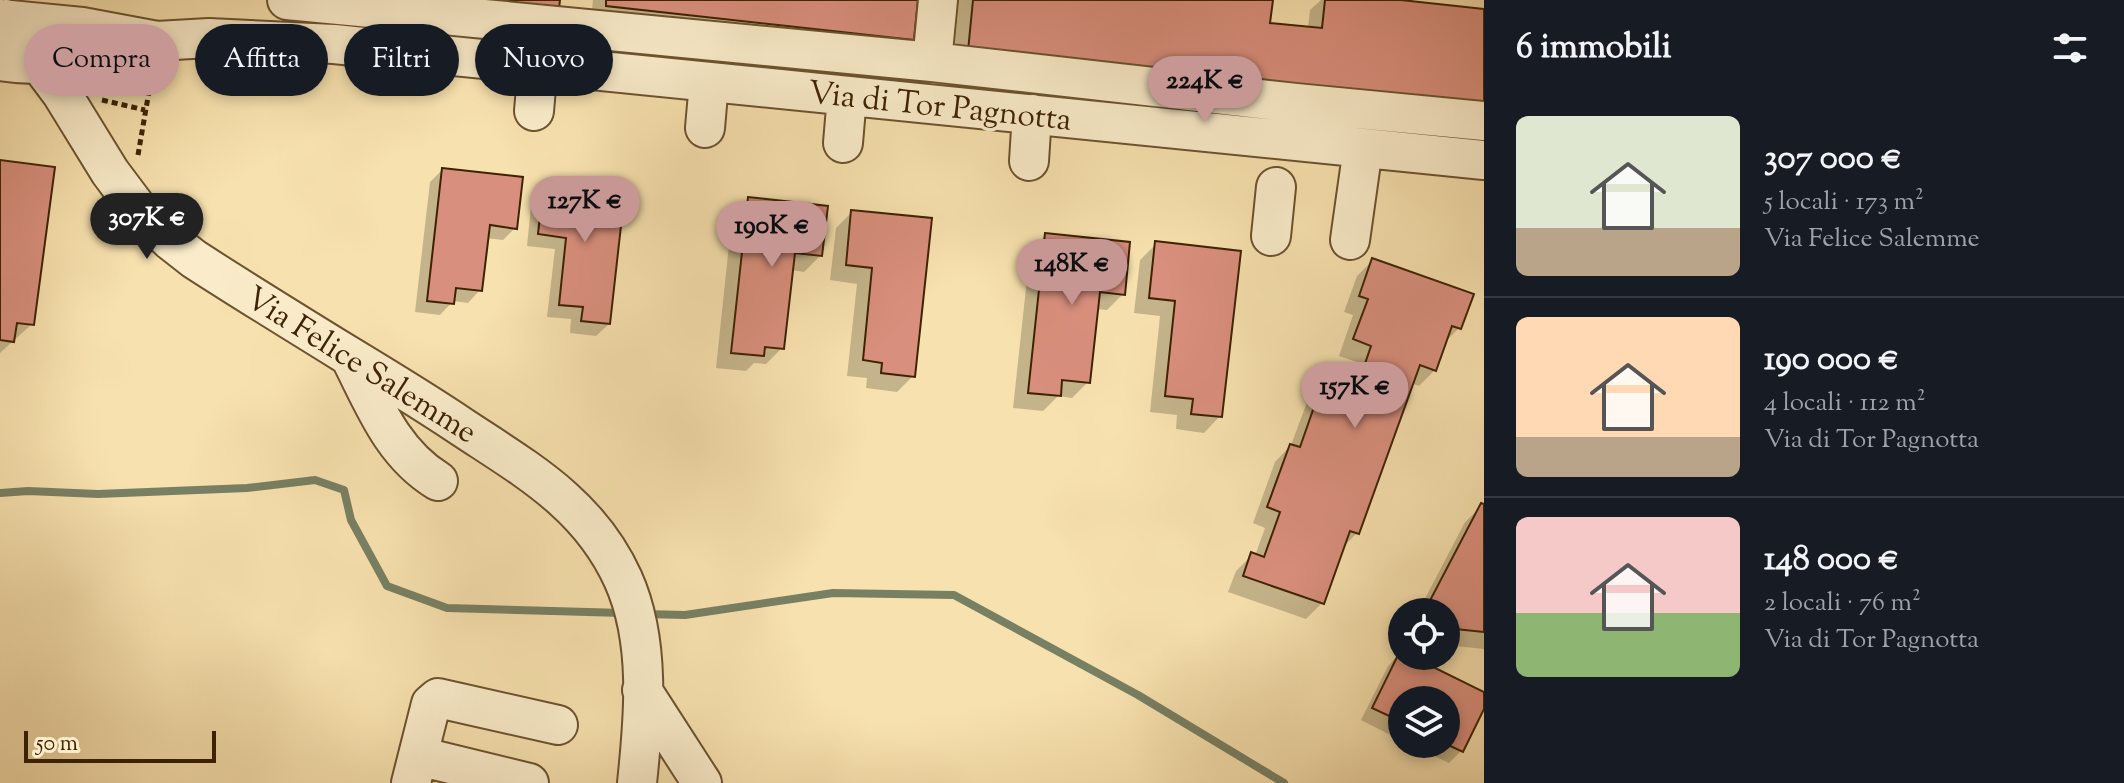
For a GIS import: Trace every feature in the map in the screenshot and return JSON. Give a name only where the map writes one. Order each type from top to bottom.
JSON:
[{"type":"street","points":[[287,0],[932,62],[1484,121]]},
{"type":"street","points":[[932,62],[938,0]]},
{"type":"street","name":"Via di Tor Pagnotta","points":[[2,23],[24,24]]},
{"type":"street","name":"Via Felice Salemme","points":[[2,23],[24,46]]},
{"type":"street","name":"Via di Tor Pagnotta","points":[[179,40],[209,38],[334,44],[475,59]]},
{"type":"street","name":"Via di Tor Pagnotta","points":[[0,61],[24,62]]},
{"type":"street","name":"Via di Tor Pagnotta","points":[[613,72],[1484,160]]},
{"type":"street","points":[[705,128],[709,82]]},
{"type":"street","name":"Via Felice Salemme","points":[[62,96],[137,208],[171,241],[194,259],[350,357],[426,401],[563,496],[592,527],[613,559],[628,592],[637,626],[642,690],[638,774]]},
{"type":"street","points":[[534,111],[535,96]]},
{"type":"street","points":[[843,143],[847,96]]},
{"type":"street","points":[[1029,161],[1032,114]]},
{"type":"street","points":[[1350,240],[1363,148]]},
{"type":"street","points":[[1271,236],[1276,187]]},
{"type":"street","points":[[350,357],[397,445],[410,461],[438,481]]},
{"type":"street","name":"Via Felice Salemme","points":[[642,690],[702,783]]},
{"type":"street","points":[[529,783],[414,770],[431,704],[438,698],[558,725]]},
{"type":"street","name":"Via Felice Salemme","points":[[638,774],[658,762],[673,765],[702,783]]},
{"type":"street","points":[[607,783],[621,771],[638,774]]},
{"type":"path","points":[[93,99],[145,110]]},
{"type":"building","points":[[481,0],[560,0],[559,9]]},
{"type":"building","points":[[606,0],[918,0],[914,40],[606,6]]},
{"type":"building","points":[[973,0],[1273,0],[1270,23],[1322,28],[1325,0],[1401,0],[1484,9],[1484,104],[968,51]]},
{"type":"building","points":[[0,160],[55,167],[34,325],[17,323],[14,342],[0,340]]},
{"type":"building","points":[[442,168],[523,177],[517,229],[490,225],[482,291],[456,288],[454,304],[427,301]]},
{"type":"building","points":[[544,181],[625,190],[610,324],[581,321],[583,307],[559,305],[566,238],[538,234]]},
{"type":"building","points":[[748,197],[828,206],[822,256],[795,253],[784,349],[765,347],[764,356],[731,353]]},
{"type":"building","points":[[851,210],[932,218],[915,377],[881,373],[882,363],[863,360],[872,268],[846,265]]},
{"type":"building","points":[[1045,233],[1130,242],[1125,295],[1100,292],[1090,383],[1062,380],[1061,396],[1028,393]]},
{"type":"building","points":[[1155,241],[1241,251],[1222,417],[1191,414],[1193,399],[1165,396],[1175,301],[1149,298]]},
{"type":"building","points":[[1372,258],[1474,294],[1461,329],[1452,326],[1436,371],[1420,365],[1359,534],[1350,531],[1324,604],[1243,576],[1251,552],[1264,557],[1280,512],[1267,507],[1290,444],[1300,447],[1327,370],[1359,381],[1371,346],[1353,339],[1368,299],[1359,296]]},
{"type":"building","points":[[1481,503],[1484,504],[1484,632],[1460,629],[1460,598],[1431,598]]},
{"type":"building","points":[[1391,670],[1439,670],[1484,692],[1484,709],[1463,752],[1460,751],[1460,686],[1388,686],[1388,715],[1372,708]]},
{"type":"waterway","points":[[0,493],[98,494],[247,488],[315,480],[344,490],[351,520],[387,586],[447,608],[623,613]]},
{"type":"waterway","points":[[644,614],[685,615],[833,593],[954,595],[1138,695],[1284,783]]}]
